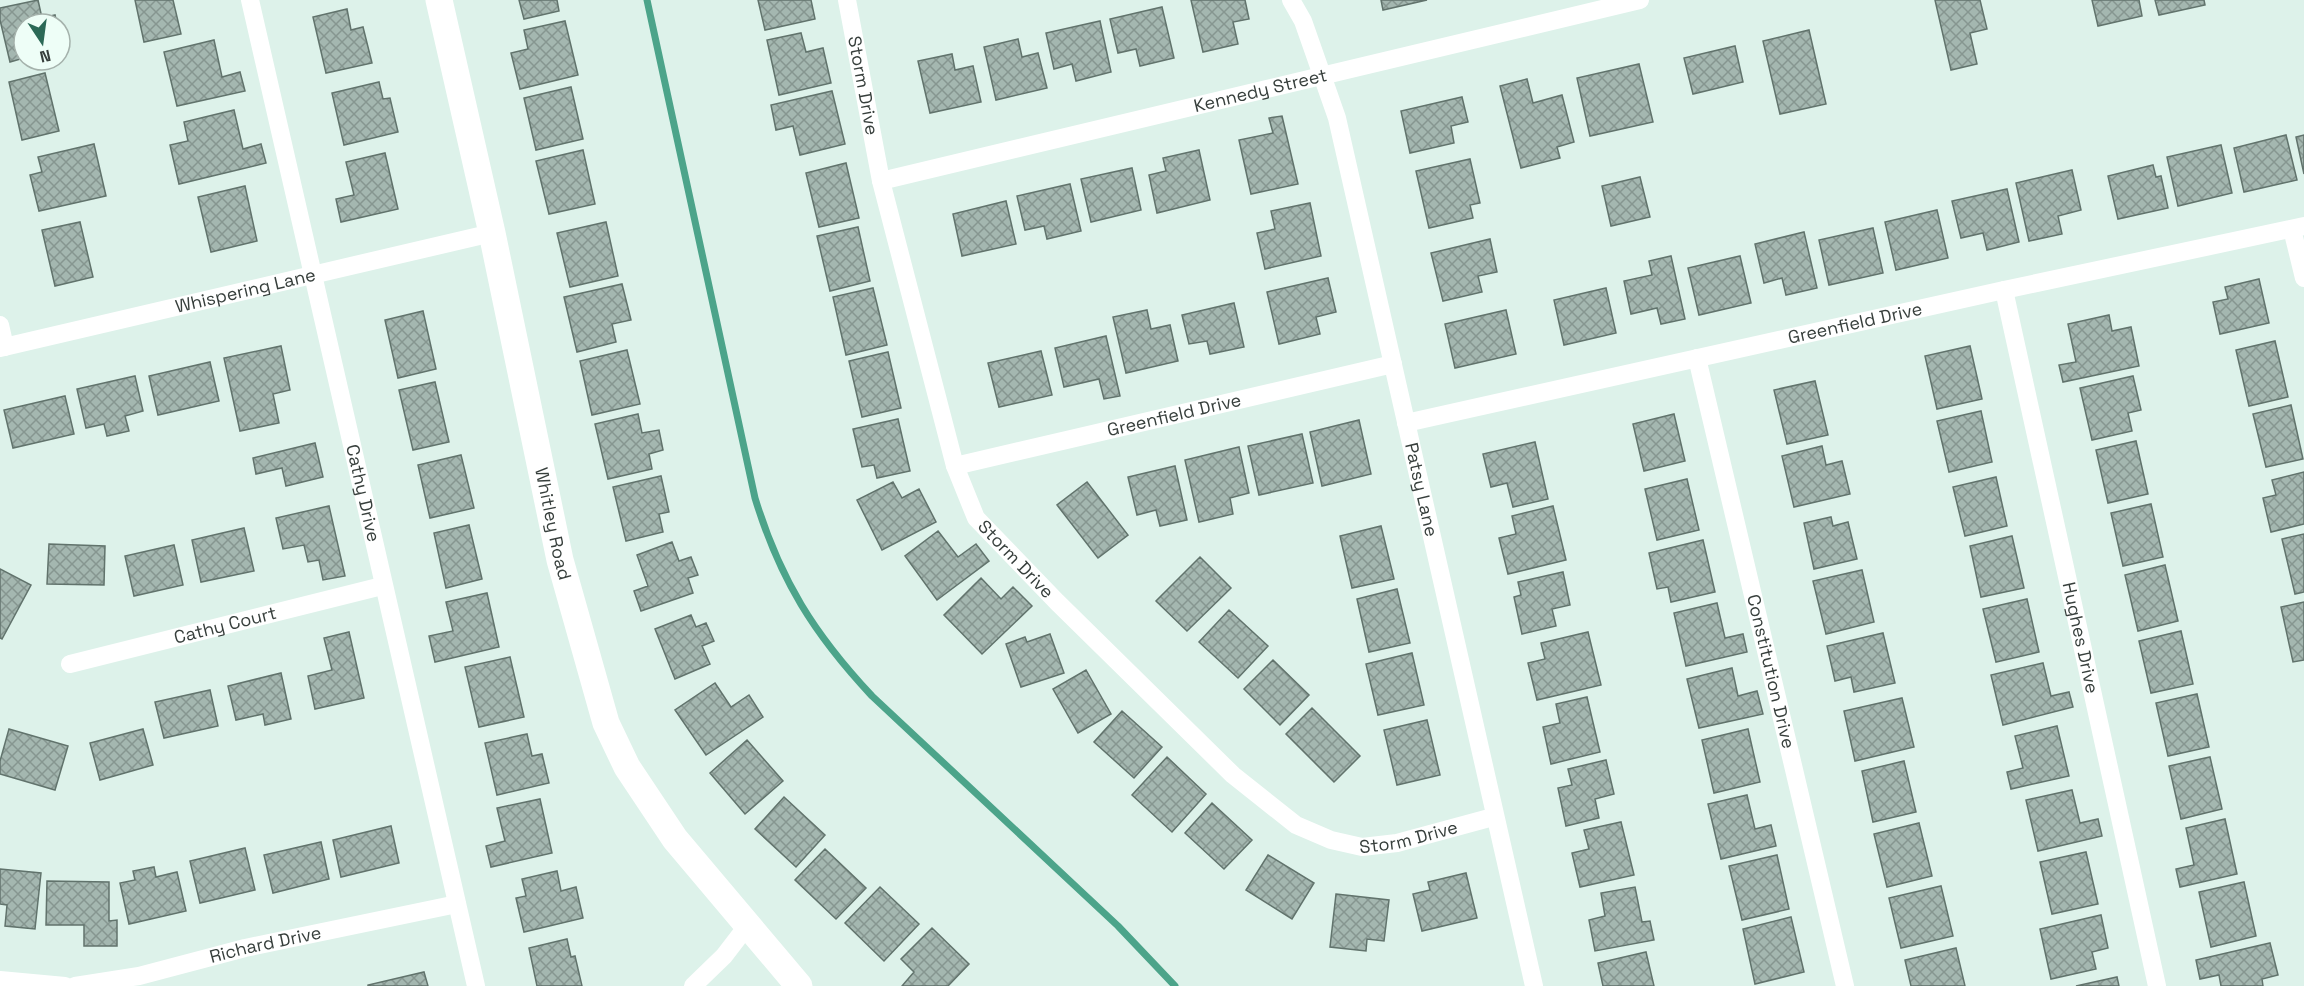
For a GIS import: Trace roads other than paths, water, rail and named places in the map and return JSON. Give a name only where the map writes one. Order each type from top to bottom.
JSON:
[{"type":"street","name":"Cathy Drive","points":[[250,0],[382,586],[476,986]]},
{"type":"street","name":"Whitley Road","points":[[439,0],[492,233],[560,560],[606,723],[627,767],[675,839],[799,986]]},
{"type":"street","name":"Storm Drive","points":[[847,0],[881,181],[955,466],[976,518],[1057,602],[1233,775],[1296,825],[1331,840],[1362,847],[1397,843],[1493,817]]},
{"type":"street","name":"Patsy Lane","points":[[1291,0],[1303,21],[1337,118],[1493,817],[1534,986]]},
{"type":"street","name":"Kennedy Street","points":[[881,181],[1640,0]]},
{"type":"street","name":"Greenfield Drive","points":[[1406,423],[2004,290],[2298,228]]},
{"type":"street","points":[[2298,228],[2304,278]]},
{"type":"street","name":"Whispering Lane","points":[[2,347],[492,233]]},
{"type":"street","name":"Hughes Drive","points":[[2004,290],[2157,986]]},
{"type":"street","points":[[0,325],[2,347]]},
{"type":"street","name":"Constitution Drive","points":[[1697,358],[1845,986]]},
{"type":"street","name":"Greenfield Drive","points":[[955,466],[1393,364]]},
{"type":"street","name":"Cathy Court","points":[[70,664],[382,586]]},
{"type":"street","name":"Richard Drive","points":[[75,986],[139,976],[245,948],[458,904]]},
{"type":"street","points":[[693,986],[724,956],[747,926]]},
{"type":"street","points":[[0,980],[65,986]]},
{"type":"waterway","points":[[647,0],[755,498],[765,528],[788,580],[816,628],[872,696],[1118,926],[1175,986]]}]
